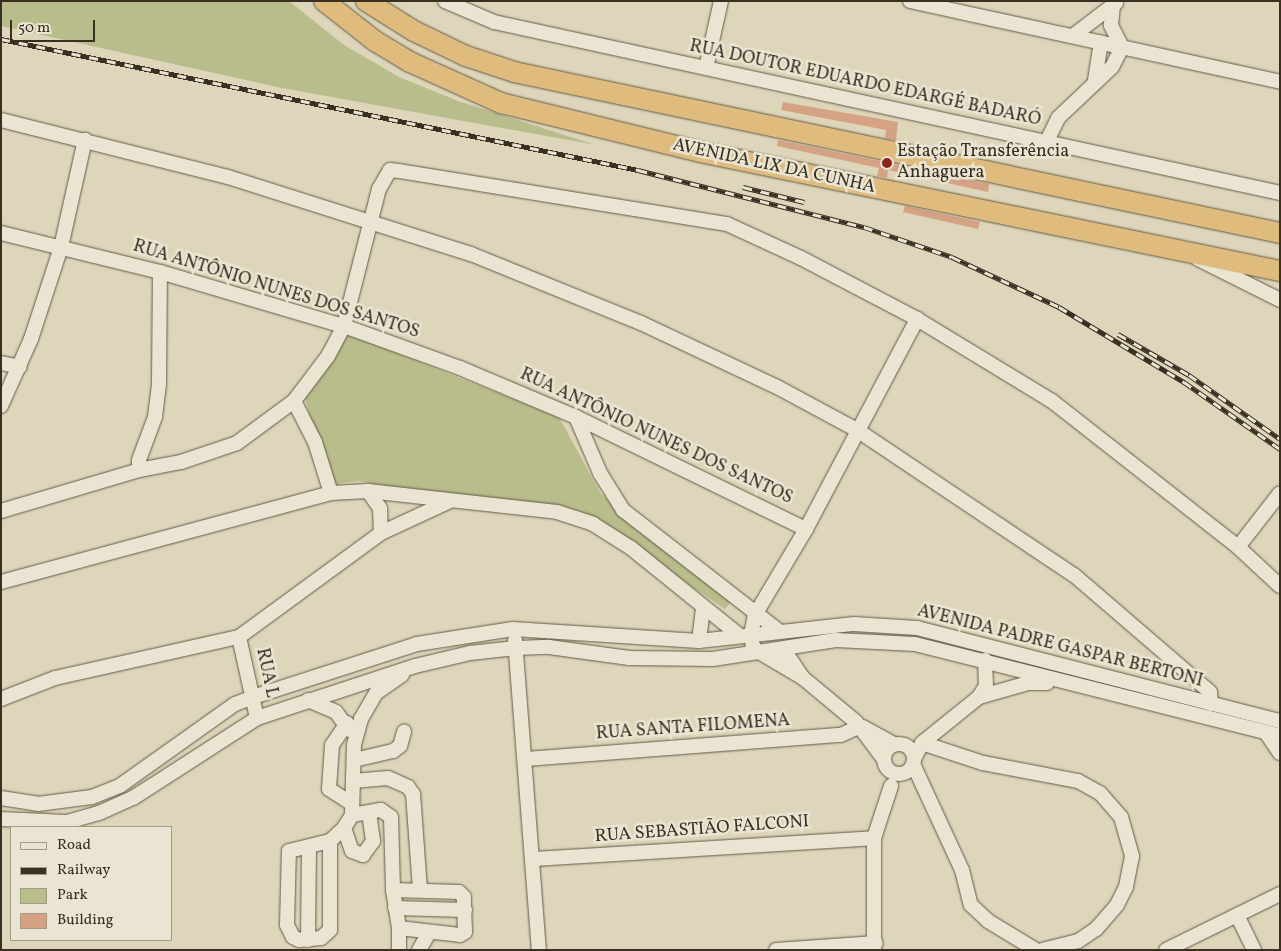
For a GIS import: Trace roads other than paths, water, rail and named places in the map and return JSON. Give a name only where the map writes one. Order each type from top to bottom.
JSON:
[{"type":"highway","name":"AVENIDA LIX DA CUNHA","points":[[324,1],[403,58],[501,103],[700,152],[1280,271]]},
{"type":"highway","points":[[366,1],[414,31],[466,56],[514,72],[1280,233]]},
{"type":"street","name":"RUA DOUTOR EDUARDO EDARGÉ BADARÓ","points":[[446,1],[494,22],[1280,193]]},
{"type":"street","points":[[706,68],[721,1]]},
{"type":"street","points":[[910,1],[1074,35],[1280,82]]},
{"type":"street","points":[[1074,35],[1116,4]]},
{"type":"street","points":[[1116,4],[1112,25],[1122,47]]},
{"type":"street","points":[[1095,80],[1101,42]]},
{"type":"street","points":[[1046,143],[1058,118],[1095,80],[1112,67],[1122,47]]},
{"type":"street","points":[[1,120],[228,177],[370,220],[479,257],[632,319],[777,387],[857,430],[1074,575],[1210,692],[1211,704]]},
{"type":"street","points":[[1,406],[20,367],[60,247],[86,140]]},
{"type":"street","points":[[1,510],[139,470],[181,462],[237,443],[294,401],[328,356],[344,326],[370,220],[390,170],[727,224],[917,319],[1052,401],[1238,547],[1280,586]]},
{"type":"street","name":"RUA ANTÔNIO NUNES DOS SANTOS","points":[[1,233],[160,272],[344,326],[460,368],[576,417],[806,529]]},
{"type":"street","points":[[1182,251],[1280,300]]},
{"type":"street","points":[[139,470],[139,460],[155,417],[159,384],[160,272]]},
{"type":"street","points":[[745,635],[806,529],[917,319]]},
{"type":"street","points":[[1,363],[20,367]]},
{"type":"street","points":[[294,401],[315,442],[331,493]]},
{"type":"street","points":[[576,417],[600,473],[623,510],[755,615],[779,630],[784,650],[803,678]]},
{"type":"street","points":[[368,491],[380,508],[381,533]]},
{"type":"street","points":[[1,582],[331,493],[368,491],[557,512],[594,524],[631,548],[702,607],[745,635],[759,652],[803,678],[860,726],[921,786],[962,870],[971,905],[988,921],[1036,950]]},
{"type":"street","points":[[1238,547],[1280,493]]},
{"type":"street","points":[[1,699],[55,678],[239,637],[381,533],[450,501]]},
{"type":"street","points":[[698,641],[702,607]]},
{"type":"street","name":"AVENIDA PADRE GASPAR BERTONI","points":[[1,798],[38,804],[92,798],[121,785],[235,704],[417,644],[513,629],[698,641],[779,630],[854,624],[917,628],[1280,721]]},
{"type":"street","points":[[513,629],[526,759],[539,950]]},
{"type":"street","name":"RUA L","points":[[239,637],[256,718]]},
{"type":"street","name":"AVENIDA PADRE GASPAR BERTONI","points":[[1,819],[67,822],[99,813],[133,798],[256,718],[415,666],[470,653],[516,648],[549,647],[629,658],[713,659],[784,650],[836,640],[875,640],[915,644],[985,660],[1060,682],[1273,735]]},
{"type":"street","points":[[776,950],[875,947],[874,838],[891,786],[901,767],[922,743],[979,697],[986,686],[985,660]]},
{"type":"street","points":[[330,841],[330,930],[321,938],[308,940],[293,937],[287,925],[288,856],[293,848],[308,847],[330,841],[344,828],[352,809],[354,744],[361,719],[376,693],[415,666]]},
{"type":"street","points":[[979,697],[1028,683],[1060,682]]},
{"type":"street","points":[[307,700],[323,704],[347,723],[354,744]]},
{"type":"street","points":[[347,723],[332,746],[329,790],[352,809],[369,813],[385,811],[391,817],[393,890],[399,928],[399,950]]},
{"type":"street","points":[[860,726],[901,745],[922,743],[983,763],[1078,781],[1113,805],[1129,836],[1130,873],[1107,918],[1078,946],[1043,950]]},
{"type":"street","name":"RUA SANTA FILOMENA","points":[[526,759],[841,735],[860,726]]},
{"type":"street","points":[[354,760],[394,751],[400,746],[404,732]]},
{"type":"street","points":[[1273,735],[1280,753]]},
{"type":"street","points":[[901,745],[901,767]]},
{"type":"street","points":[[901,745],[901,767]]},
{"type":"street","points":[[353,780],[388,778],[408,786],[413,794],[420,890]]},
{"type":"street","points":[[344,828],[352,851],[363,855],[373,841],[369,813]]},
{"type":"street","name":"RUA SEBASTIÃO FALCONI","points":[[533,859],[874,838]]},
{"type":"street","points":[[308,847],[308,940]]},
{"type":"street","points":[[393,890],[459,892],[465,910],[467,926],[460,935],[429,933],[399,928]]},
{"type":"street","points":[[1166,950],[1280,894]]},
{"type":"street","points":[[395,908],[465,910]]},
{"type":"street","points":[[1237,915],[1254,950]]},
{"type":"street","points":[[419,950],[429,933]]},
{"type":"railway","points":[[1,39],[638,170],[864,227],[952,257],[1059,307],[1184,382],[1280,449]]},
{"type":"railway","points":[[743,187],[804,202]]},
{"type":"railway","points":[[1118,334],[1189,375],[1280,439]]},
{"type":"place","name":"Estação Transferência Anhaguera","points":[[887,163]]}]
